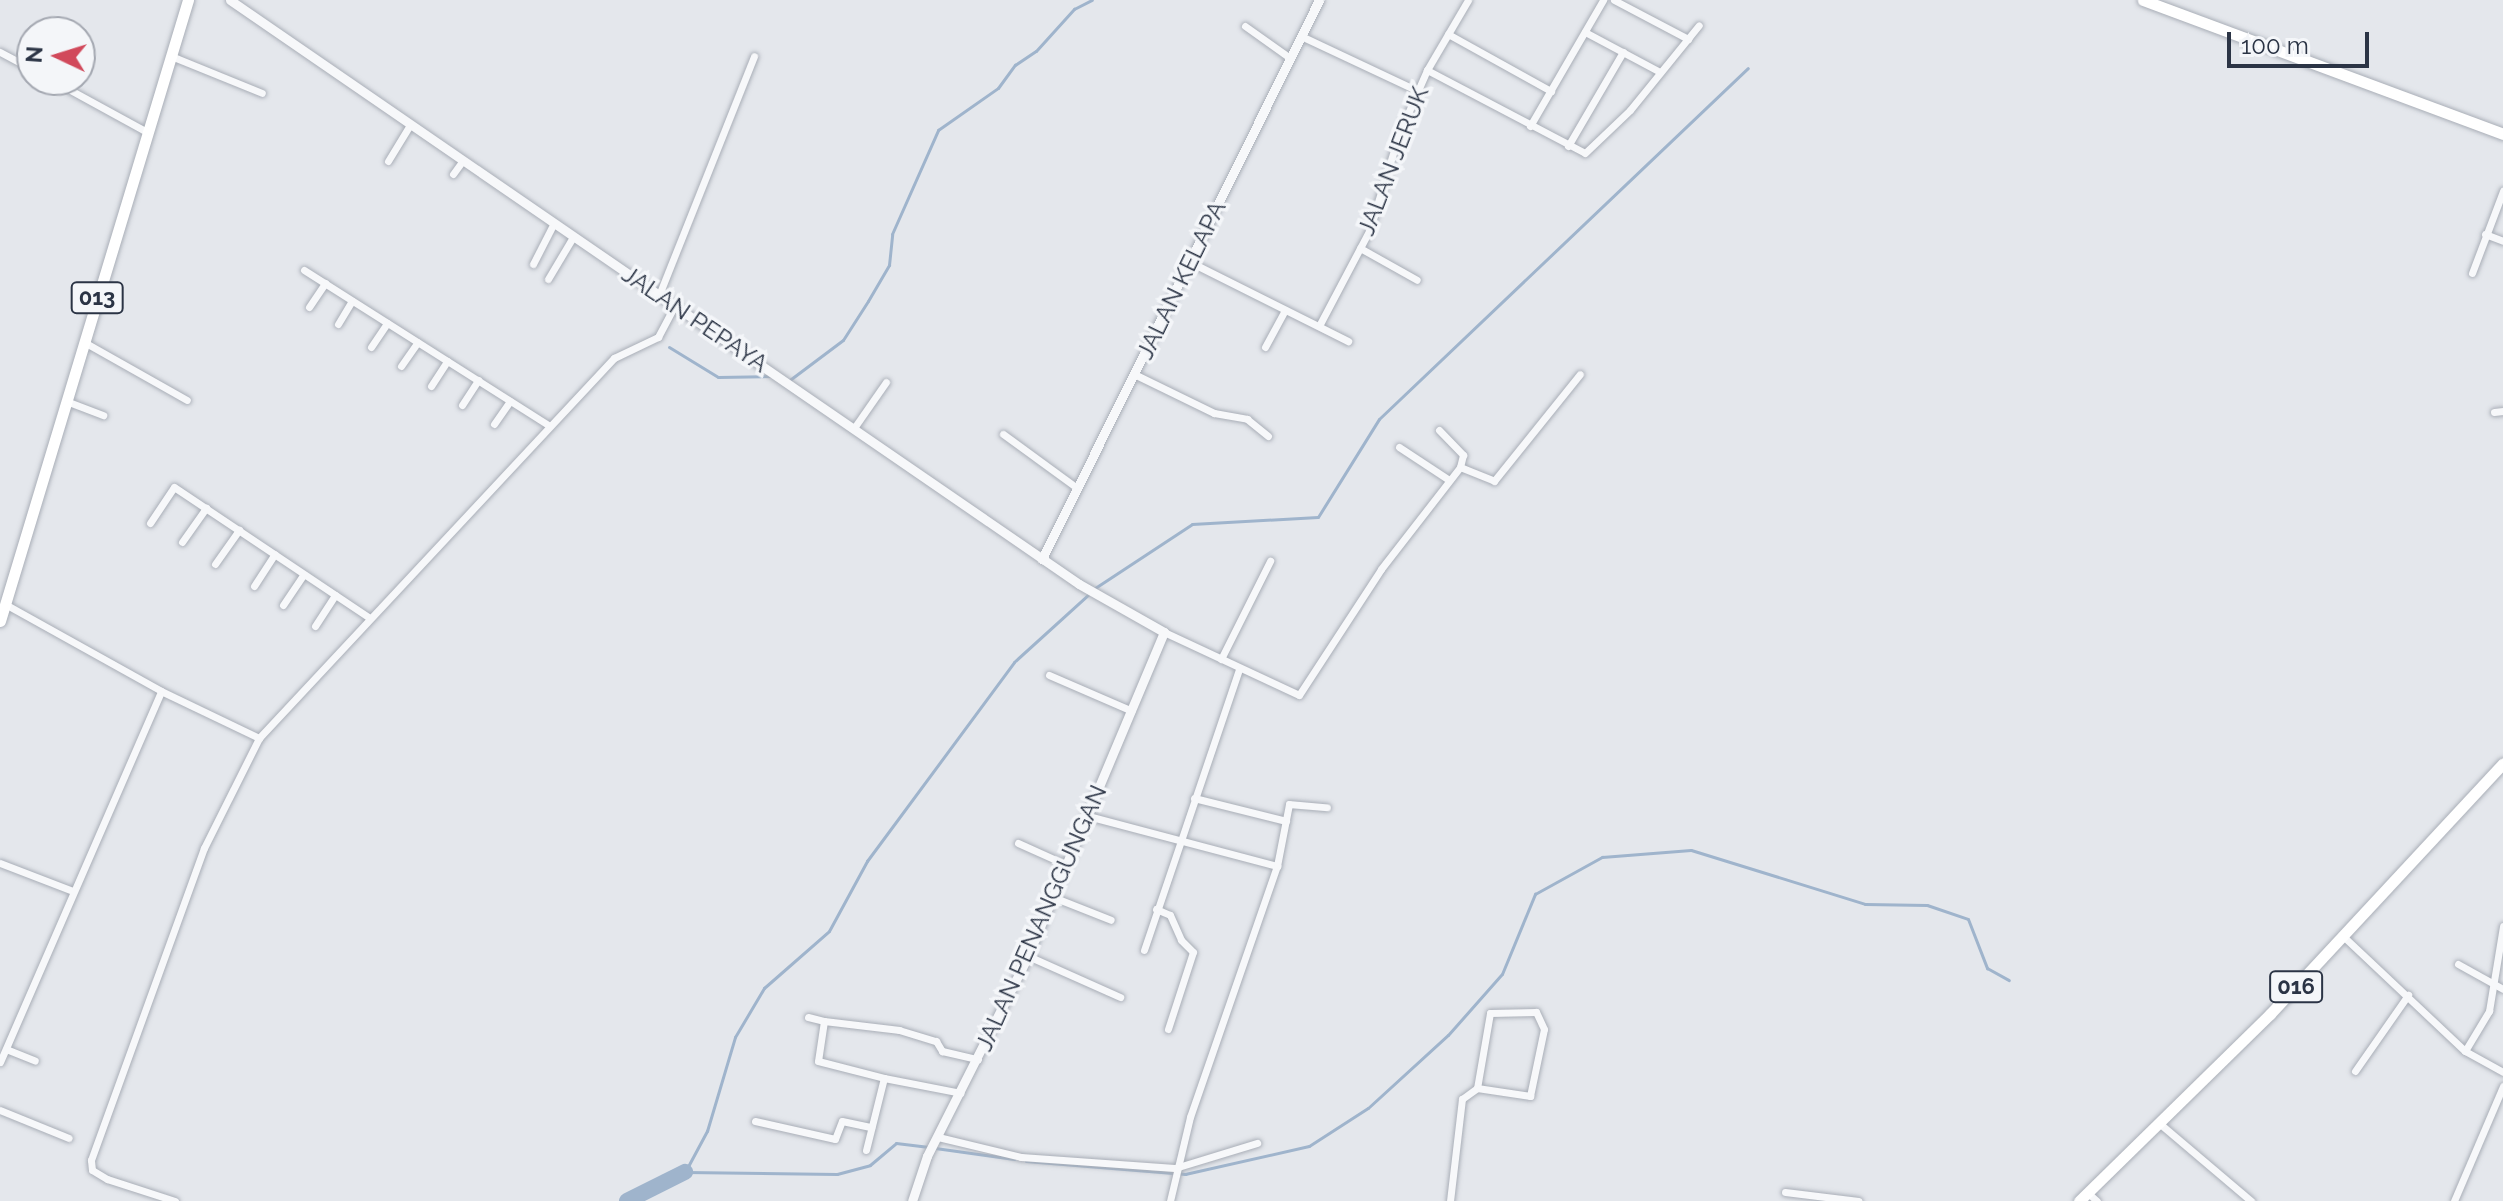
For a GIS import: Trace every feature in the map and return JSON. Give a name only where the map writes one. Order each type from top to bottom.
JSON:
[{"type":"main road","name":"013","points":[[0,621],[4,597],[188,0]]},
{"type":"main road","points":[[2143,0],[2170,5],[2503,134]]},
{"type":"main road","name":"016","points":[[2088,1198],[2344,937],[2503,763]]},
{"type":"street","name":"JALAN PEPAYA","points":[[230,0],[1042,559],[1093,593],[1164,632]]},
{"type":"street","name":"JALAN KELAPA","points":[[1042,559],[1319,0]]},
{"type":"street","name":"JALAN JERUK","points":[[1320,324],[1360,248],[1427,70],[1468,0]]},
{"type":"street","points":[[1530,126],[1603,0]]},
{"type":"street","points":[[1614,0],[1688,39]]},
{"type":"street","points":[[1427,70],[1568,146],[1589,152],[1699,25]]},
{"type":"street","points":[[1245,26],[1290,58]]},
{"type":"street","points":[[1585,32],[1660,72]]},
{"type":"street","points":[[1448,34],[1551,91]]},
{"type":"street","points":[[1301,36],[1418,91]]},
{"type":"street","points":[[1568,146],[1623,52]]},
{"type":"street","points":[[171,56],[262,93]]},
{"type":"street","points":[[659,295],[754,56]]},
{"type":"street","points":[[81,96],[147,132]]},
{"type":"street","points":[[388,161],[410,125]]},
{"type":"street","points":[[453,174],[463,160]]},
{"type":"street","points":[[2472,273],[2503,191]]},
{"type":"street","points":[[533,264],[554,223]]},
{"type":"street","points":[[2485,234],[2503,241]]},
{"type":"street","points":[[548,279],[573,237]]},
{"type":"street","points":[[1360,248],[1417,280]]},
{"type":"street","points":[[1190,262],[1285,310],[1320,324],[1348,341]]},
{"type":"street","points":[[304,270],[548,425]]},
{"type":"street","points":[[309,307],[325,283]]},
{"type":"street","points":[[338,324],[352,301]]},
{"type":"street","points":[[175,1201],[107,1179],[92,1170],[91,1160],[204,848],[259,738],[368,617],[617,355],[658,337],[675,305]]},
{"type":"street","points":[[1265,347],[1285,310]]},
{"type":"street","points":[[371,347],[387,323]]},
{"type":"street","points":[[84,342],[187,400]]},
{"type":"street","points":[[401,366],[418,342]]},
{"type":"street","points":[[431,386],[447,361]]},
{"type":"street","points":[[1134,374],[1214,413],[1247,419],[1268,436]]},
{"type":"street","points":[[1460,467],[1487,481],[1497,480],[1580,374]]},
{"type":"street","points":[[462,405],[478,380]]},
{"type":"street","points":[[854,428],[886,382]]},
{"type":"street","points":[[66,401],[103,415]]},
{"type":"street","points":[[494,424],[510,401]]},
{"type":"street","points":[[1164,632],[1299,695],[1381,569],[1460,467],[1463,455],[1439,430]]},
{"type":"street","points":[[1003,434],[1077,488]]},
{"type":"street","points":[[1399,447],[1449,480]]},
{"type":"street","points":[[150,523],[174,487],[368,617]]},
{"type":"street","points":[[182,542],[206,508]]},
{"type":"street","points":[[215,564],[239,530]]},
{"type":"street","points":[[254,586],[275,554]]},
{"type":"street","points":[[1221,659],[1270,561]]},
{"type":"street","points":[[283,605],[304,574]]},
{"type":"street","points":[[315,626],[335,595]]},
{"type":"street","points":[[4,597],[161,691],[259,738]]},
{"type":"street","name":"JALAN PENANGGUNGAN","points":[[912,1201],[927,1156],[1028,956],[1164,632]]},
{"type":"street","points":[[1144,950],[1239,669]]},
{"type":"street","points":[[1049,675],[1132,711]]},
{"type":"street","points":[[0,1062],[161,691]]},
{"type":"street","points":[[1194,798],[1286,821]]},
{"type":"street","points":[[1170,1201],[1175,1169],[1277,866],[1293,801],[1327,807]]},
{"type":"street","points":[[1088,816],[1277,866]]},
{"type":"street","points":[[1018,843],[1067,865]]},
{"type":"street","points":[[0,863],[73,891]]},
{"type":"street","points":[[1053,897],[1111,920]]},
{"type":"street","points":[[1156,909],[1170,915],[1181,940],[1193,949],[1168,1029]]},
{"type":"street","points":[[2465,1051],[2489,1011],[2503,926]]},
{"type":"street","points":[[2344,937],[2465,1051],[2503,1072]]},
{"type":"street","points":[[1028,956],[1120,997]]},
{"type":"street","points":[[2458,964],[2491,986],[2503,989]]},
{"type":"street","points":[[2355,1071],[2408,995]]},
{"type":"street","points":[[1450,1201],[1462,1099],[1477,1088],[1531,1094],[1544,1029],[1536,1012],[1490,1013],[1477,1088]]},
{"type":"street","points":[[808,1017],[899,1030],[936,1041],[942,1051],[978,1059]]},
{"type":"street","points":[[824,1021],[818,1061],[961,1093]]},
{"type":"street","points":[[6,1049],[35,1061]]},
{"type":"street","points":[[866,1150],[884,1078]]},
{"type":"street","points":[[2454,1201],[2503,1086]]},
{"type":"street","points":[[0,1110],[69,1138]]},
{"type":"street","points":[[755,1121],[835,1139],[842,1121],[871,1127]]},
{"type":"street","points":[[2159,1123],[2251,1201]]},
{"type":"street","points":[[936,1139],[1021,1157],[1175,1169],[1257,1143]]},
{"type":"street","points":[[1785,1192],[1858,1201]]},
{"type":"waterway","points":[[787,382],[843,340],[868,301],[889,265],[892,234],[938,130],[998,88],[1015,65],[1036,51],[1074,9],[1092,0]]},
{"type":"waterway","points":[[1095,588],[1192,524],[1318,517],[1379,419],[1748,68]]},
{"type":"waterway","points":[[669,347],[718,377],[771,376]]},
{"type":"waterway","points":[[685,1172],[707,1131],[735,1037],[764,988],[829,931],[867,861],[1014,662],[1089,594]]},
{"type":"waterway","points":[[1026,1161],[1185,1174],[1309,1146],[1368,1108],[1448,1035],[1502,974],[1535,894],[1602,857],[1691,850],[1865,904],[1927,905],[1968,919],[1987,968],[2009,980]]},
{"type":"waterway","points":[[685,1172],[837,1174],[870,1165],[896,1143],[927,1147]]},
{"type":"waterway","points":[[935,1148],[1014,1159]]},
{"type":"waterway","points":[[627,1201],[685,1172]]}]
